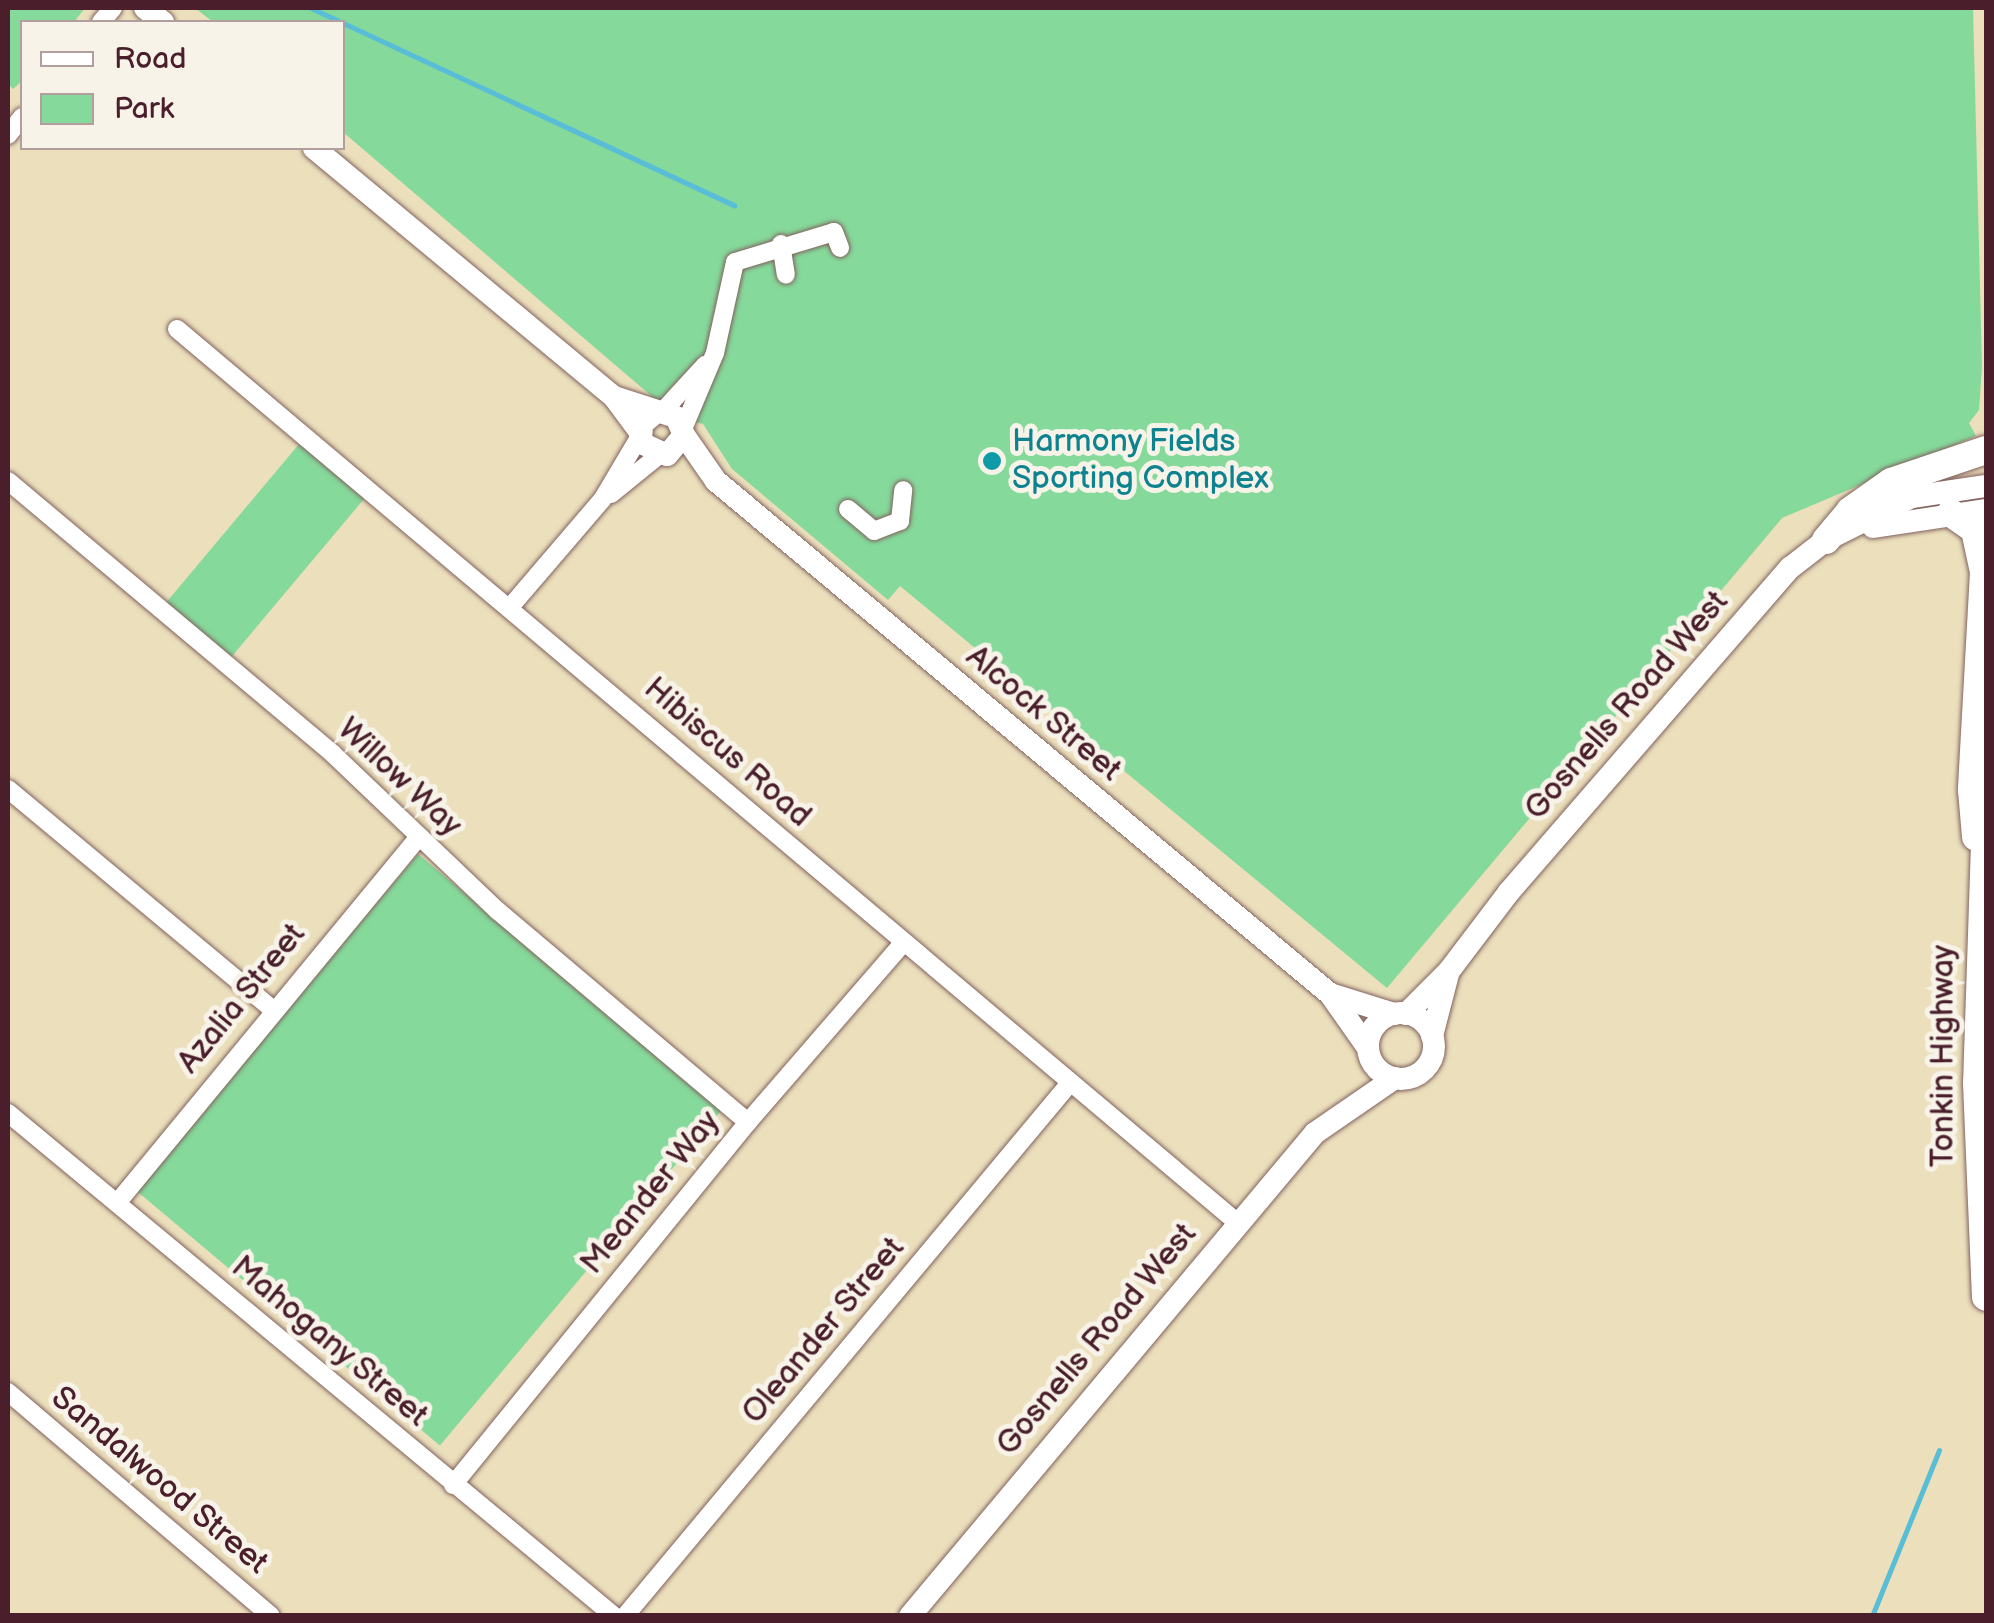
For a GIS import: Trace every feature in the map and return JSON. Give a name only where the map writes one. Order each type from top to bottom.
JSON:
[{"type":"highway","points":[[1826,540],[1850,511],[1891,482],[1986,450]]},
{"type":"highway","points":[[1951,513],[1975,530],[1984,572],[1972,790],[1981,888]]},
{"type":"highway","name":"Tonkin Highway","points":[[1986,814],[1981,888],[1979,1220],[1986,1298]]},
{"type":"main road","name":"Alcock Street","points":[[316,150],[614,397],[649,423],[683,432],[716,481]]},
{"type":"main road","name":"Alcock Street","points":[[649,423],[663,455],[716,481],[1330,994],[1369,1051]]},
{"type":"main road","points":[[663,455],[683,432]]},
{"type":"main road","name":"Gosnells Road West","points":[[910,1616],[1238,1223],[1340,1111],[1369,1051],[1372,1030],[1400,1014],[1449,971],[1508,892],[1762,598],[1826,540],[1912,497],[1986,486]]},
{"type":"main road","name":"Gosnells Road West","points":[[1826,540],[1951,513],[1986,510]]},
{"type":"main road","name":"Gosnells Road West","points":[[1340,1111],[1395,1078],[1426,1068],[1449,971]]},
{"type":"main road","name":"Alcock Street","points":[[1330,994],[1400,1014]]},
{"type":"main road","points":[[1400,1014],[1432,1036]]},
{"type":"main road","points":[[1369,1051],[1379,1070],[1395,1078]]},
{"type":"street","points":[[683,432],[714,353],[735,262],[781,244],[834,232],[840,248]]},
{"type":"street","points":[[781,244],[786,275]]},
{"type":"street","name":"Hibiscus Road","points":[[177,329],[511,606],[902,944],[1238,1223]]},
{"type":"street","points":[[511,606],[602,500],[649,423],[714,353]]},
{"type":"street","points":[[602,500],[663,455]]},
{"type":"street","name":"Willow Way","points":[[8,481],[333,754],[419,836],[748,1122]]},
{"type":"street","points":[[848,509],[874,530],[900,521],[903,490]]},
{"type":"street","points":[[8,789],[271,1008]]},
{"type":"street","name":"Azalia Street","points":[[116,1203],[271,1008],[419,836]]},
{"type":"street","name":"Meander Way","points":[[453,1485],[748,1122],[902,944]]},
{"type":"street","name":"Oleander Street","points":[[625,1616],[1069,1084]]},
{"type":"street","name":"Mahogany Street","points":[[8,1113],[614,1616]]},
{"type":"street","name":"Sandalwood Street","points":[[8,1392],[272,1616]]},
{"type":"green space","points":[[8,8],[85,8],[76,20],[20,20],[20,83],[13,89],[8,84]]},
{"type":"green space","points":[[195,8],[1973,8],[1982,366],[1979,410],[1969,423],[1976,436],[1782,518],[1387,988],[900,586],[888,600],[732,469],[703,424],[676,417],[345,134],[345,20],[210,20]]},
{"type":"green space","points":[[305,437],[370,492],[225,665],[160,610]]},
{"type":"green space","points":[[418,854],[722,1109],[440,1445],[136,1190]]},
{"type":"waterway","points":[[311,8],[337,20]]},
{"type":"waterway","points":[[345,24],[734,205]]},
{"type":"waterway","points":[[1872,1616],[1939,1450]]},
{"type":"place","name":"Harmony Fields Sporting Complex","points":[[992,461]]}]
